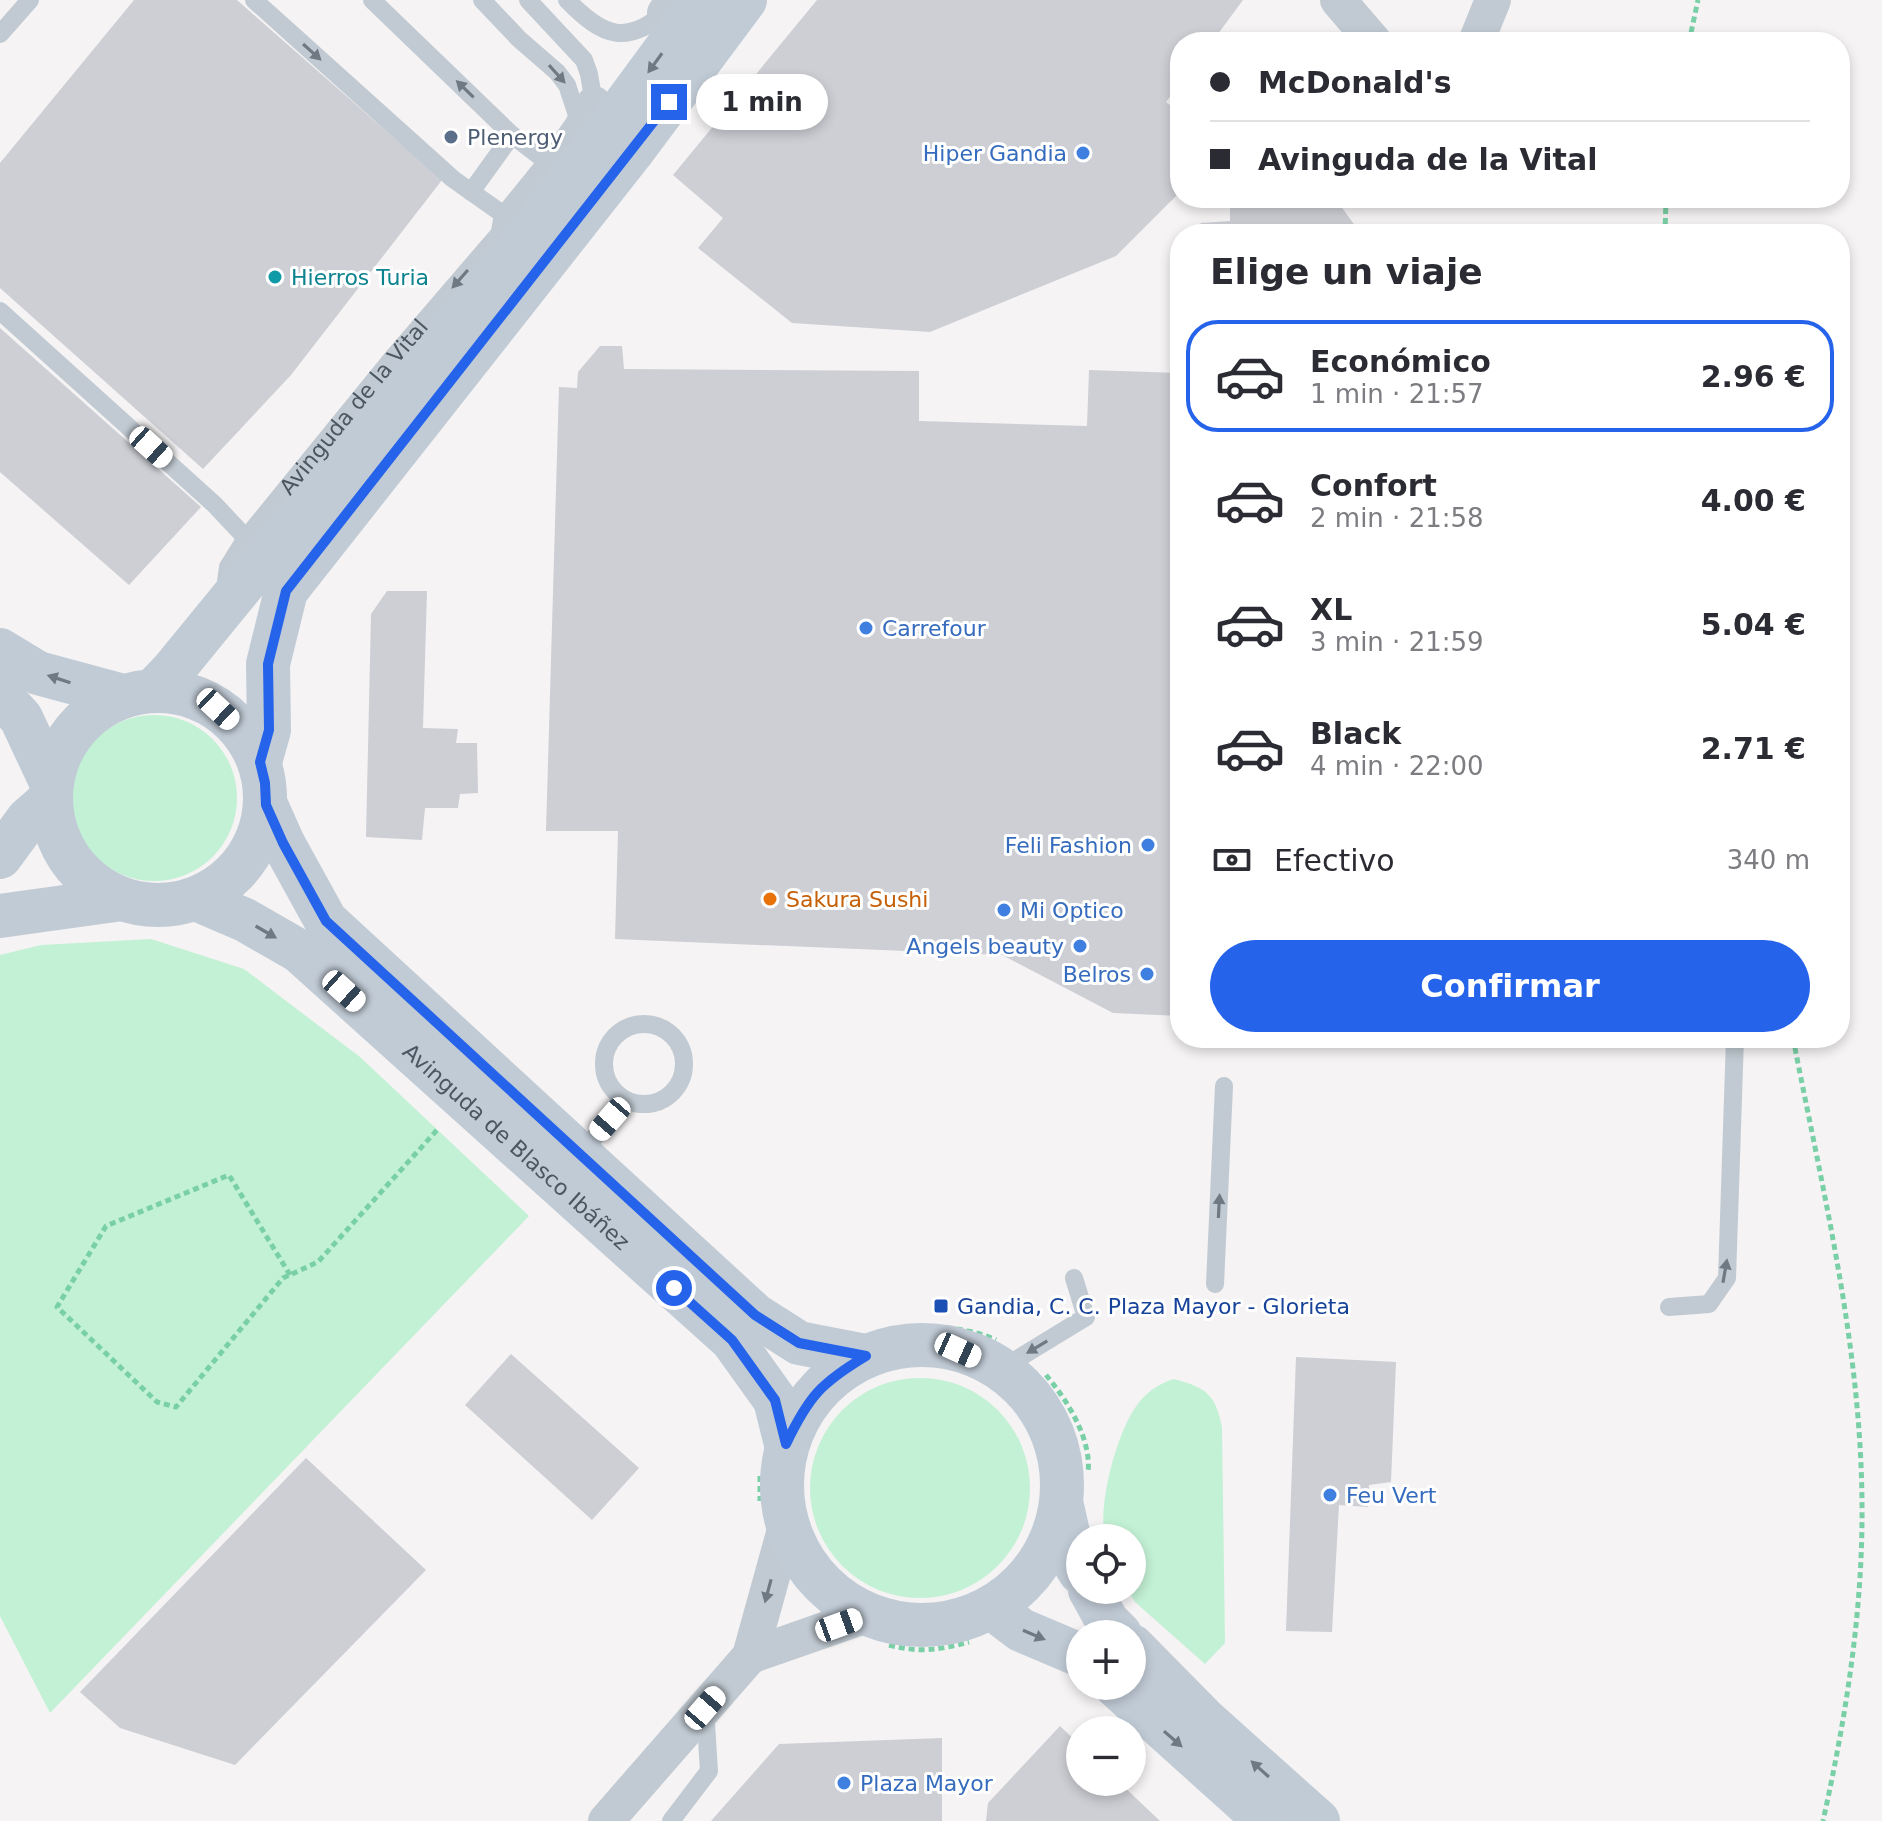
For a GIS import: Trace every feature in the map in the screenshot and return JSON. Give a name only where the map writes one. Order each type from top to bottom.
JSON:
[{"type":"main road","points":[[260,762],[269,730],[268,664],[286,591],[631,153],[745,0]]},
{"type":"main road","name":"Avinguda de la Vital","points":[[138,694],[223,607],[531,232],[589,127],[680,3]]},
{"type":"main road","points":[[0,650],[38,673],[138,694],[187,695],[218,709],[243,732],[260,762],[265,783],[266,805],[259,835],[245,862],[223,884],[196,899],[172,905],[147,905],[122,899],[94,885],[72,863],[57,835],[51,790],[21,718],[0,695]]},
{"type":"main road","points":[[0,857],[51,790],[60,754],[75,729],[97,710],[138,694]]},
{"type":"main road","name":"Avinguda de Blasco Ibáñez","points":[[266,805],[326,921],[755,1315],[799,1343],[866,1356]]},
{"type":"main road","points":[[0,916],[122,899]]},
{"type":"main road","name":"Avinguda de Blasco Ibáñez","points":[[196,899],[245,920],[299,951],[732,1340],[775,1400],[773,1454]]},
{"type":"main road","points":[[1066,1524],[1062,1506],[1062,1466],[1055,1437],[1042,1411],[1023,1387],[1001,1369],[958,1350],[912,1345],[866,1356],[832,1377],[813,1397],[773,1454],[780,1485],[782,1542],[853,1620],[909,1626],[952,1623],[1021,1630],[1066,1649]]},
{"type":"main road","points":[[981,1625],[1039,1564],[1054,1537],[1062,1506]]},
{"type":"main road","points":[[1146,1660],[1205,1720],[1318,1821]]},
{"type":"main road","points":[[1132,1700],[1266,1821]]},
{"type":"street","points":[[1338,0],[1365,32]]},
{"type":"street","points":[[1480,32],[1493,0]]},
{"type":"street","name":"Avinguda de la Vital","points":[[511,220],[589,127]]},
{"type":"street","points":[[504,264],[511,220]]},
{"type":"street","points":[[606,1821],[750,1656],[782,1542]]},
{"type":"street","points":[[750,1656],[853,1620]]},
{"type":"lane","points":[[0,34],[30,0]]},
{"type":"lane","points":[[254,0],[453,179],[511,220]]},
{"type":"lane","points":[[372,0],[512,135],[554,167]]},
{"type":"lane","points":[[482,0],[519,39],[557,72],[589,127]]},
{"type":"lane","points":[[528,0],[584,60],[589,74],[589,127]]},
{"type":"lane","points":[[567,0],[590,23],[604,30],[627,34],[646,27],[680,3]]},
{"type":"lane","points":[[471,192],[512,135]]},
{"type":"lane","name":"Avinguda de la Vital","points":[[223,607],[228,567],[246,538],[511,220]]},
{"type":"lane","points":[[0,311],[215,505],[246,538]]},
{"type":"lane","points":[[637,1024],[660,1027],[683,1052],[685,1064],[678,1087],[659,1102],[637,1104],[626,1101],[609,1086],[603,1062],[606,1051],[626,1028],[637,1024]]},
{"type":"lane","points":[[1669,1307],[1709,1304],[1727,1278],[1735,1048]]},
{"type":"lane","points":[[1215,1284],[1224,1086]]},
{"type":"lane","points":[[580,1154],[626,1101]]},
{"type":"lane","points":[[1001,1369],[1086,1317],[1074,1278]]},
{"type":"lane","points":[[671,1821],[709,1771],[705,1708]]},
{"type":"path","points":[[1691,32],[1698,0]]},
{"type":"path","points":[[1795,1048],[1843,1292],[1855,1392],[1862,1504],[1856,1624],[1840,1745],[1823,1821]]},
{"type":"path","points":[[290,1275],[229,1175],[106,1226],[57,1307],[157,1402],[176,1407],[283,1278],[290,1275],[318,1262],[438,1129]]},
{"type":"path","points":[[773,1454],[759,1490],[764,1531],[782,1542]]},
{"type":"path","points":[[853,1620],[876,1642],[914,1652],[947,1648],[981,1625]]},
{"type":"green space","points":[[154,715],[186,722],[213,739],[230,766],[237,798],[230,830],[213,857],[186,874],[154,881],[122,874],[95,857],[78,830],[71,798],[78,766],[95,739],[122,722]]},
{"type":"green space","points":[[151,939],[244,969],[360,1057],[529,1216],[50,1713],[0,1616],[0,955],[41,945]]},
{"type":"green space","points":[[920,1378],[962,1386],[998,1410],[1022,1446],[1030,1488],[1022,1530],[998,1566],[962,1590],[920,1598],[878,1590],[842,1566],[818,1530],[810,1488],[818,1446],[842,1410],[878,1386]]},
{"type":"green space","points":[[1174,1379],[1201,1389],[1216,1406],[1222,1427],[1225,1643],[1205,1664],[1137,1604],[1146,1604],[1146,1524],[1103,1524],[1107,1486],[1125,1427],[1145,1395]]},
{"type":"building","name":"Hierros Turia","points":[[134,0],[237,0],[442,180],[291,375],[203,469],[0,288],[0,163]]},
{"type":"building","points":[[817,0],[1243,0],[1219,32],[1170,32],[1170,97],[1166,102],[1170,105],[1170,202],[1116,256],[930,332],[792,323],[698,248],[723,218],[673,175]]},
{"type":"building","points":[[1230,208],[1342,208],[1354,224],[1200,224],[1230,221]]},
{"type":"building","points":[[0,328],[201,507],[129,585],[0,472]]},
{"type":"building","name":"Carrefour","points":[[600,346],[622,346],[624,369],[919,371],[919,421],[1087,426],[1089,370],[1170,373],[1170,1016],[1113,1013],[1002,955],[615,939],[618,831],[546,831],[559,387],[577,388],[578,372]]},
{"type":"building","points":[[387,591],[427,591],[423,728],[458,729],[456,743],[477,743],[478,793],[460,794],[458,808],[425,808],[422,840],[366,837],[371,614]]},
{"type":"building","points":[[511,1354],[639,1468],[592,1520],[465,1405]]},
{"type":"building","name":"Feu Vert","points":[[1296,1357],[1396,1362],[1391,1482],[1369,1485],[1368,1507],[1339,1505],[1332,1632],[1286,1631]]},
{"type":"building","points":[[306,1458],[426,1570],[235,1765],[120,1728],[80,1692]]},
{"type":"building","name":"Plaza Mayor","points":[[1060,1726],[1066,1732],[1066,1796],[1134,1796],[1160,1821],[986,1821],[988,1803]]},
{"type":"building","name":"Plaza Mayor","points":[[942,1738],[942,1821],[711,1821],[779,1744]]},
{"type":"place","name":"Plenergy","points":[[451,137]]},
{"type":"place","name":"Hiper Gandia","points":[[1083,153]]},
{"type":"place","name":"Hierros Turia","points":[[275,277]]},
{"type":"place","name":"Carrefour","points":[[866,628]]},
{"type":"place","name":"Feli Fashion","points":[[1148,845]]},
{"type":"place","name":"Sakura Sushi","points":[[770,899]]},
{"type":"place","name":"Mi Optico","points":[[1004,910]]},
{"type":"place","name":"Angels beauty","points":[[1080,946]]},
{"type":"place","name":"Belros","points":[[1147,974]]},
{"type":"place","name":"Gandia, C. C. Plaza Mayor - Glorieta","points":[[941,1306]]},
{"type":"place","name":"Feu Vert","points":[[1330,1495]]},
{"type":"place","name":"Plaza Mayor","points":[[844,1783]]},
{"type":"route","points":[[669,102],[286,591],[268,664],[269,730],[260,762],[266,805],[326,921],[755,1315],[799,1343],[866,1356],[832,1377],[804,1407],[786,1444],[775,1400],[732,1340],[674,1288]]}]
